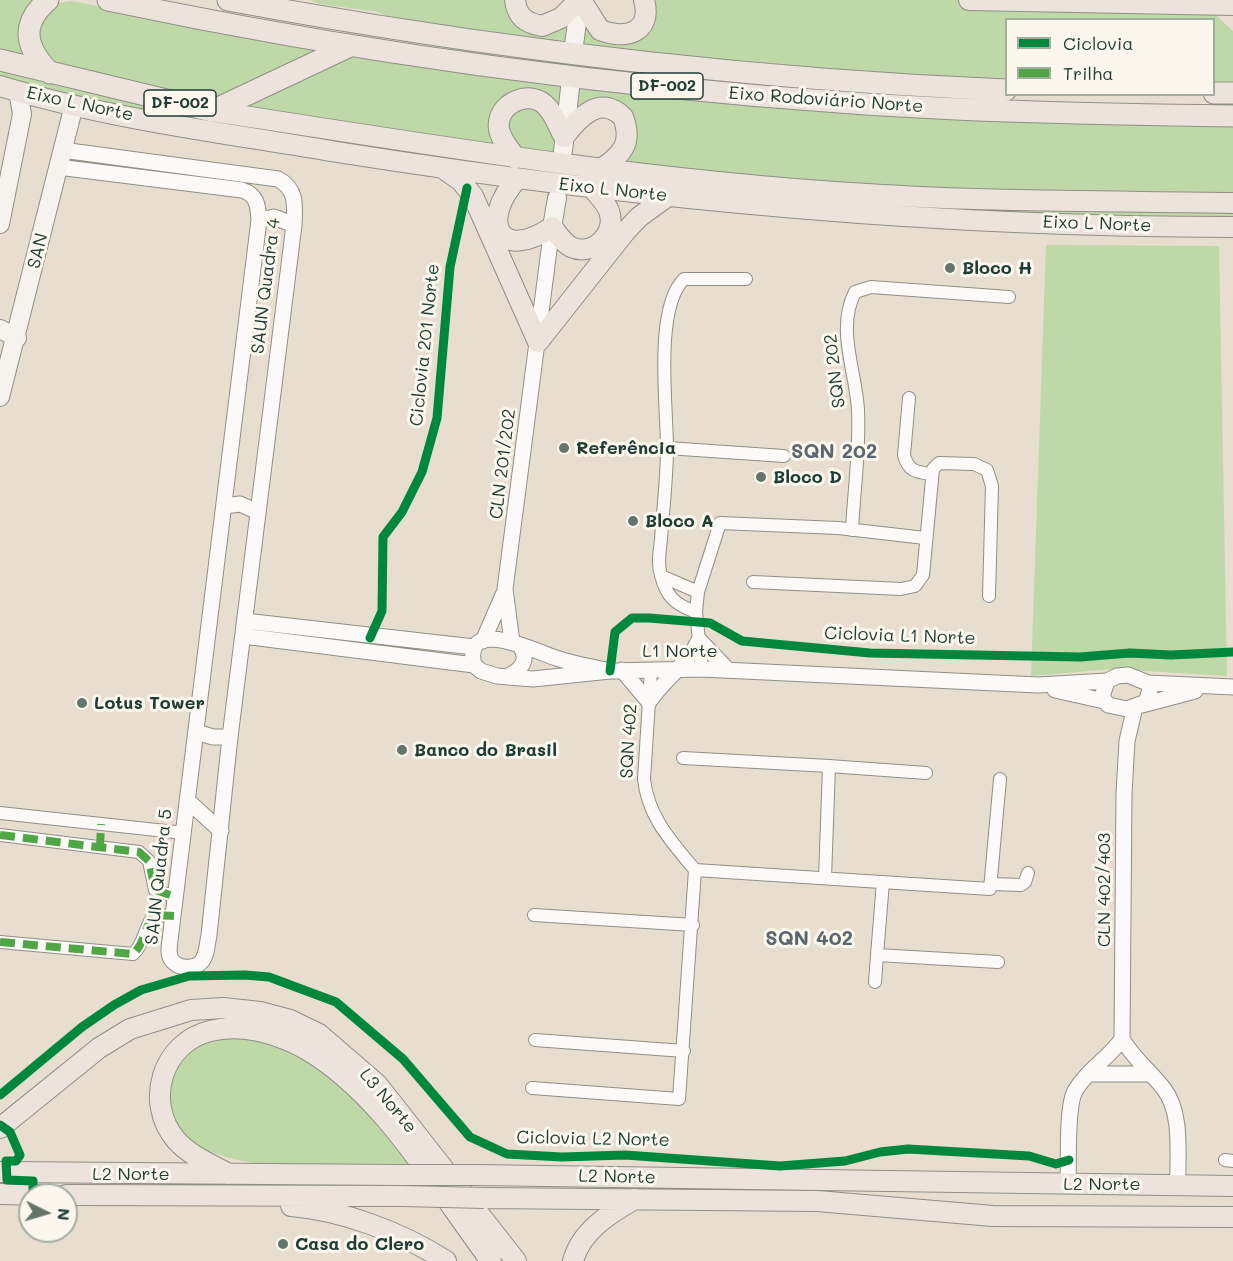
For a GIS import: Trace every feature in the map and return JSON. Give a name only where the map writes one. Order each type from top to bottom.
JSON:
[{"type":"highway","points":[[48,0],[35,13],[30,24],[30,46],[50,73]]},
{"type":"highway","name":"Eixo Rodoviário Norte","points":[[108,0],[214,22],[350,46],[529,72],[761,96],[1040,113],[1233,116]]},
{"type":"highway","name":"Eixo Rodoviário Norte","points":[[228,0],[338,21],[547,51],[774,76],[1005,90]]},
{"type":"highway","name":"DF-002","points":[[0,60],[212,111],[350,46]]},
{"type":"highway","points":[[1215,93],[1233,93]]},
{"type":"main road","points":[[294,0],[304,7],[338,21]]},
{"type":"main road","points":[[515,0],[522,18],[542,26],[554,23],[580,0]]},
{"type":"main road","points":[[580,0],[600,30],[626,35],[638,30],[643,22],[646,12],[644,0]]},
{"type":"main road","points":[[574,45],[580,0]]},
{"type":"main road","points":[[969,0],[1233,5]]},
{"type":"main road","points":[[564,144],[570,88]]},
{"type":"main road","points":[[0,224],[22,114],[9,89]]},
{"type":"main road","name":"Eixo L Norte","points":[[9,89],[74,105],[444,169],[593,189],[885,215],[1233,227]]},
{"type":"main road","points":[[516,158],[501,136],[499,128],[502,113],[513,101],[528,98],[549,108],[564,144]]},
{"type":"main road","name":"SAN","points":[[0,397],[74,105]]},
{"type":"main road","points":[[564,144],[585,112],[602,107],[617,111],[626,124],[626,145],[622,154],[601,169]]},
{"type":"main road","name":"Eixo L Norte","points":[[212,111],[601,169],[867,194],[1233,203]]},
{"type":"main road","points":[[444,169],[460,181],[473,196],[538,342],[625,231],[639,217],[668,196]]},
{"type":"main road","points":[[517,179],[497,208],[498,224],[502,233],[522,242],[552,227]]},
{"type":"main road","points":[[557,198],[552,227],[566,244],[580,250],[592,248],[603,240],[611,218],[604,202],[593,189]]},
{"type":"main road","points":[[0,329],[16,338]]},
{"type":"main road","name":"L3 Norte","points":[[0,1128],[99,1048],[130,1029],[191,1010],[223,1008],[260,1012],[291,1020],[319,1034],[377,1084],[516,1261]]},
{"type":"main road","name":"L3 Norte","points":[[229,1174],[176,1141],[160,1109],[160,1078],[184,1044],[199,1034],[212,1030],[250,1029],[301,1047],[352,1085],[394,1130],[491,1261]]},
{"type":"main road","name":"L2 Norte","points":[[0,1172],[476,1175],[1233,1186]]},
{"type":"main road","points":[[993,1216],[995,1182]]},
{"type":"main road","points":[[1068,1184],[1073,1216]]},
{"type":"main road","points":[[0,1194],[18,1194]]},
{"type":"main road","name":"L2 Norte","points":[[78,1195],[638,1198],[844,1202],[993,1216],[1233,1217]]},
{"type":"main road","points":[[201,1197],[296,1206],[333,1214],[381,1230],[446,1261]]},
{"type":"main road","points":[[573,1261],[590,1231],[604,1218],[638,1198]]},
{"type":"street","name":"SAUN Quadra 4","points":[[60,159],[242,190],[254,197],[258,204],[259,220],[210,618]]},
{"type":"street","name":"SAUN Quadra 4","points":[[60,159],[278,179],[291,188],[294,198],[294,225],[244,629]]},
{"type":"street","points":[[259,220],[274,217],[294,225]]},
{"type":"street","name":"CLN 201/202","points":[[515,644],[505,590],[552,227]]},
{"type":"street","points":[[696,612],[680,606],[670,598],[661,576],[667,448],[664,388],[667,332],[673,294],[684,279],[691,277],[746,279]]},
{"type":"street","name":"SQN 202","points":[[852,530],[858,409],[847,329],[850,301],[855,292],[871,287],[1009,297]]},
{"type":"street","points":[[909,398],[904,455],[906,464],[916,472],[931,474]]},
{"type":"street","points":[[667,448],[784,456]]},
{"type":"street","points":[[753,582],[828,587],[910,588],[922,575],[931,474],[934,465],[939,463],[974,464],[987,470],[992,486],[989,596]]},
{"type":"street","points":[[224,506],[240,504],[258,512]]},
{"type":"street","points":[[702,669],[696,612],[698,592],[720,523],[852,530],[925,538]]},
{"type":"street","points":[[661,576],[698,592]]},
{"type":"street","name":"CLN 201/202","points":[[478,644],[505,590]]},
{"type":"street","name":"SAUN Quadra 5","points":[[210,618],[170,940],[171,958],[181,967],[199,964],[205,955],[209,935],[244,629]]},
{"type":"street","points":[[244,629],[478,644],[503,639],[515,644],[524,653],[524,661],[518,670],[508,676],[481,671],[474,665],[244,629]]},
{"type":"street","points":[[616,670],[649,702],[676,669],[690,656],[699,640]]},
{"type":"street","points":[[699,640],[728,670]]},
{"type":"street","points":[[474,665],[478,644]]},
{"type":"street","name":"L1 Norte","points":[[515,644],[576,664],[616,670]]},
{"type":"street","name":"L1 Norte","points":[[508,676],[550,679],[616,670],[702,669],[1038,685],[1107,681]]},
{"type":"street","name":"SQN 402","points":[[651,670],[644,779],[646,796],[650,809],[664,833],[695,870]]},
{"type":"street","points":[[1209,687],[1139,706],[1110,705],[1104,688],[1107,681],[1128,675],[1148,683],[1233,687]]},
{"type":"street","points":[[1139,706],[1149,697],[1148,683]]},
{"type":"street","name":"L1 Norte","points":[[1038,685],[1110,705]]},
{"type":"street","name":"CLN 402/403","points":[[1110,705],[1126,741]]},
{"type":"street","name":"CLN 402/403","points":[[1122,1039],[1126,741],[1139,706]]},
{"type":"street","points":[[196,732],[213,737],[230,736]]},
{"type":"street","points":[[684,758],[926,773]]},
{"type":"street","points":[[825,878],[830,766]]},
{"type":"street","points":[[532,1088],[679,1099],[693,925],[695,870],[990,889],[1000,779]]},
{"type":"street","points":[[188,800],[220,831]]},
{"type":"street","points":[[0,813],[184,833]]},
{"type":"street","points":[[100,824],[100,848]]},
{"type":"street","points":[[0,835],[139,852],[153,871],[155,890],[176,897]]},
{"type":"street","points":[[991,884],[1022,885],[1028,873]]},
{"type":"street","points":[[875,982],[883,882]]},
{"type":"street","points":[[0,942],[133,954],[142,945],[149,921],[154,915],[174,916]]},
{"type":"street","points":[[534,915],[693,925]]},
{"type":"street","points":[[877,955],[998,962]]},
{"type":"street","points":[[1068,1184],[1073,1095],[1122,1039],[1132,1056],[1165,1089],[1172,1103],[1176,1120],[1178,1185]]},
{"type":"street","points":[[535,1040],[684,1051]]},
{"type":"street","points":[[1089,1074],[1150,1074]]},
{"type":"green space","points":[[0,0],[41,0],[31,58],[0,55]]},
{"type":"green space","points":[[310,0],[512,0],[524,23],[575,8],[570,46],[403,23],[378,12],[320,4]]},
{"type":"green space","points":[[650,0],[956,0],[1210,10],[1233,31],[1233,84],[1215,84],[1215,18],[1005,18],[1005,80],[794,69],[582,48],[585,14],[622,37]]},
{"type":"green space","points":[[71,1],[450,70],[564,85],[561,116],[511,97],[504,149],[274,115],[56,64],[40,46],[37,36],[38,26],[41,17],[48,9]]},
{"type":"green space","points":[[0,67],[474,160],[1233,209],[1233,217],[1090,215],[844,205],[497,171],[65,97],[0,78]]},
{"type":"green space","points":[[577,86],[1233,122],[1233,195],[858,187],[620,162],[623,110],[573,120]]},
{"type":"green space","points":[[537,105],[554,132],[556,154],[522,150],[505,129],[510,106]]},
{"type":"green space","points":[[1046,245],[1219,246],[1227,676],[1112,669],[1031,676]]},
{"type":"green space","points":[[243,1033],[323,1064],[414,1164],[354,1167],[276,1166],[238,1160],[206,1150],[183,1133],[171,1108],[169,1094],[172,1078],[180,1062],[186,1053],[202,1042],[220,1036]]},
{"type":"marked path","points":[[100,848],[101,824]]},
{"type":"marked path","points":[[0,835],[139,852],[149,861],[155,890],[176,897]]},
{"type":"marked path","points":[[0,942],[133,954],[140,945],[154,915],[174,916]]},
{"type":"cycle path","name":"Ciclovia 201 Norte","points":[[370,638],[382,611],[383,537],[402,512],[422,472],[437,418],[450,267],[467,188]]},
{"type":"cycle path","name":"Ciclovia L1 Norte","points":[[610,671],[615,632],[632,618],[710,623],[742,641],[870,653],[1080,657],[1130,653],[1171,655],[1233,652]]},
{"type":"cycle path","name":"Ciclovia L2 Norte","points":[[0,1095],[82,1027],[141,990],[189,976],[245,975],[269,977],[336,1002],[403,1059],[470,1137],[507,1154],[562,1157],[625,1155],[780,1166],[845,1161],[880,1152],[908,1149],[1029,1156],[1056,1164],[1069,1160]]},
{"type":"cycle path","points":[[0,1125],[10,1132],[20,1155],[16,1161],[6,1161],[7,1180],[33,1181],[33,1183]]},
{"type":"place","name":"Bloco H","points":[[950,268]]},
{"type":"place","name":"Referência","points":[[564,448]]},
{"type":"place","name":"Bloco D","points":[[761,477]]},
{"type":"place","name":"Bloco A","points":[[633,521]]},
{"type":"place","name":"Lotus Tower","points":[[82,703]]},
{"type":"place","name":"Banco do Brasil","points":[[402,750]]},
{"type":"place","name":"Casa do Clero","points":[[283,1244]]},
{"type":"district","name":"SQN 202","points":[[834,452]]},
{"type":"district","name":"SQN 402","points":[[809,939]]}]
